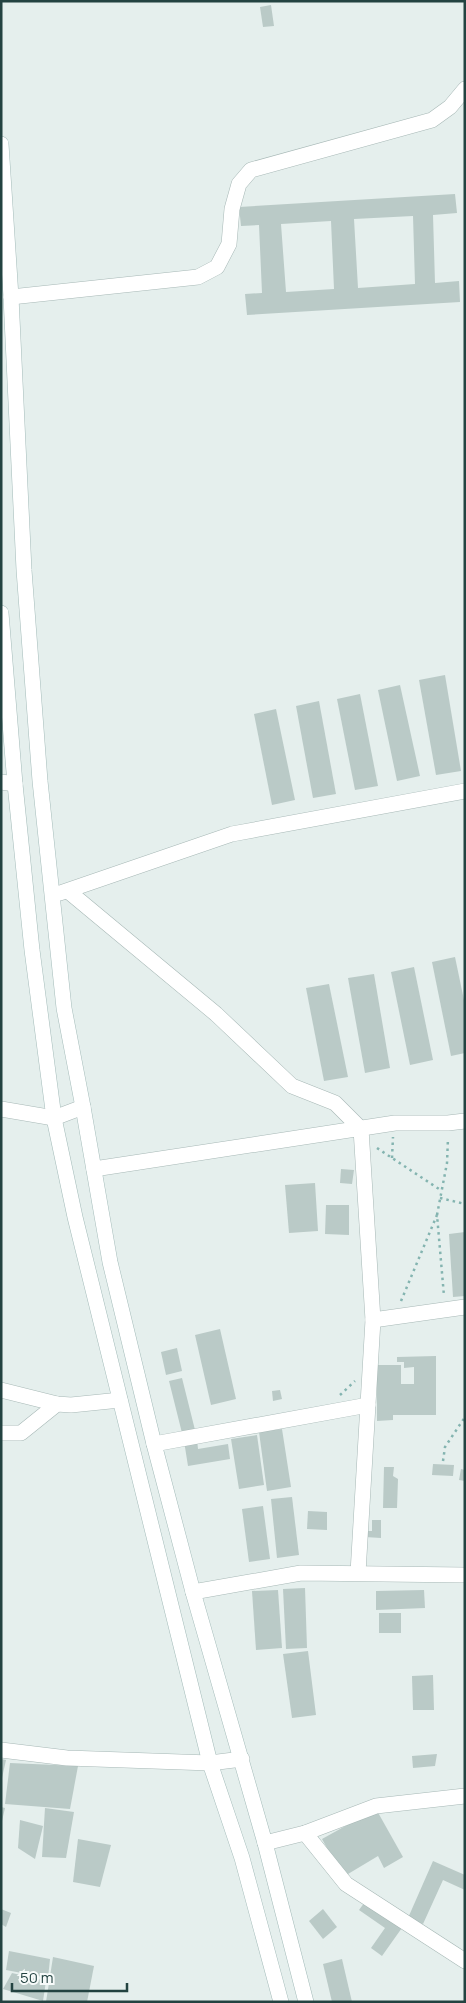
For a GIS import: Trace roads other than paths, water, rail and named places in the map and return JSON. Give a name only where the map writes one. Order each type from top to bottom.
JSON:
[{"type":"street","points":[[11,297],[198,277],[217,267],[229,244],[232,209],[239,184],[251,170],[432,120],[450,107],[465,89]]},
{"type":"street","points":[[1,144],[11,297],[24,570],[40,781],[64,1008],[110,1262],[154,1444],[192,1592],[242,1759],[306,2002]]},
{"type":"street","points":[[1,613],[8,783],[54,1118],[75,1217],[210,1763],[242,1858],[281,2002]]},
{"type":"street","points":[[52,896],[232,834],[465,791]]},
{"type":"street","points":[[68,891],[216,1014],[292,1086],[335,1103],[361,1134],[373,1320],[358,1573]]},
{"type":"street","points":[[1,1109],[54,1118],[83,1107]]},
{"type":"street","points":[[94,1169],[361,1134],[395,1123],[448,1123],[465,1121]]},
{"type":"street","points":[[373,1320],[465,1307]]},
{"type":"street","points":[[1,1390],[58,1404],[71,1405],[120,1400]]},
{"type":"street","points":[[1,1433],[21,1433],[58,1404]]},
{"type":"street","points":[[154,1444],[368,1405]]},
{"type":"street","points":[[192,1592],[301,1573],[465,1575]]},
{"type":"street","points":[[1,1750],[67,1758],[210,1763],[242,1759]]},
{"type":"street","points":[[265,1843],[305,1834],[376,1806],[465,1796]]},
{"type":"street","points":[[305,1834],[346,1884],[465,1961]]}]
